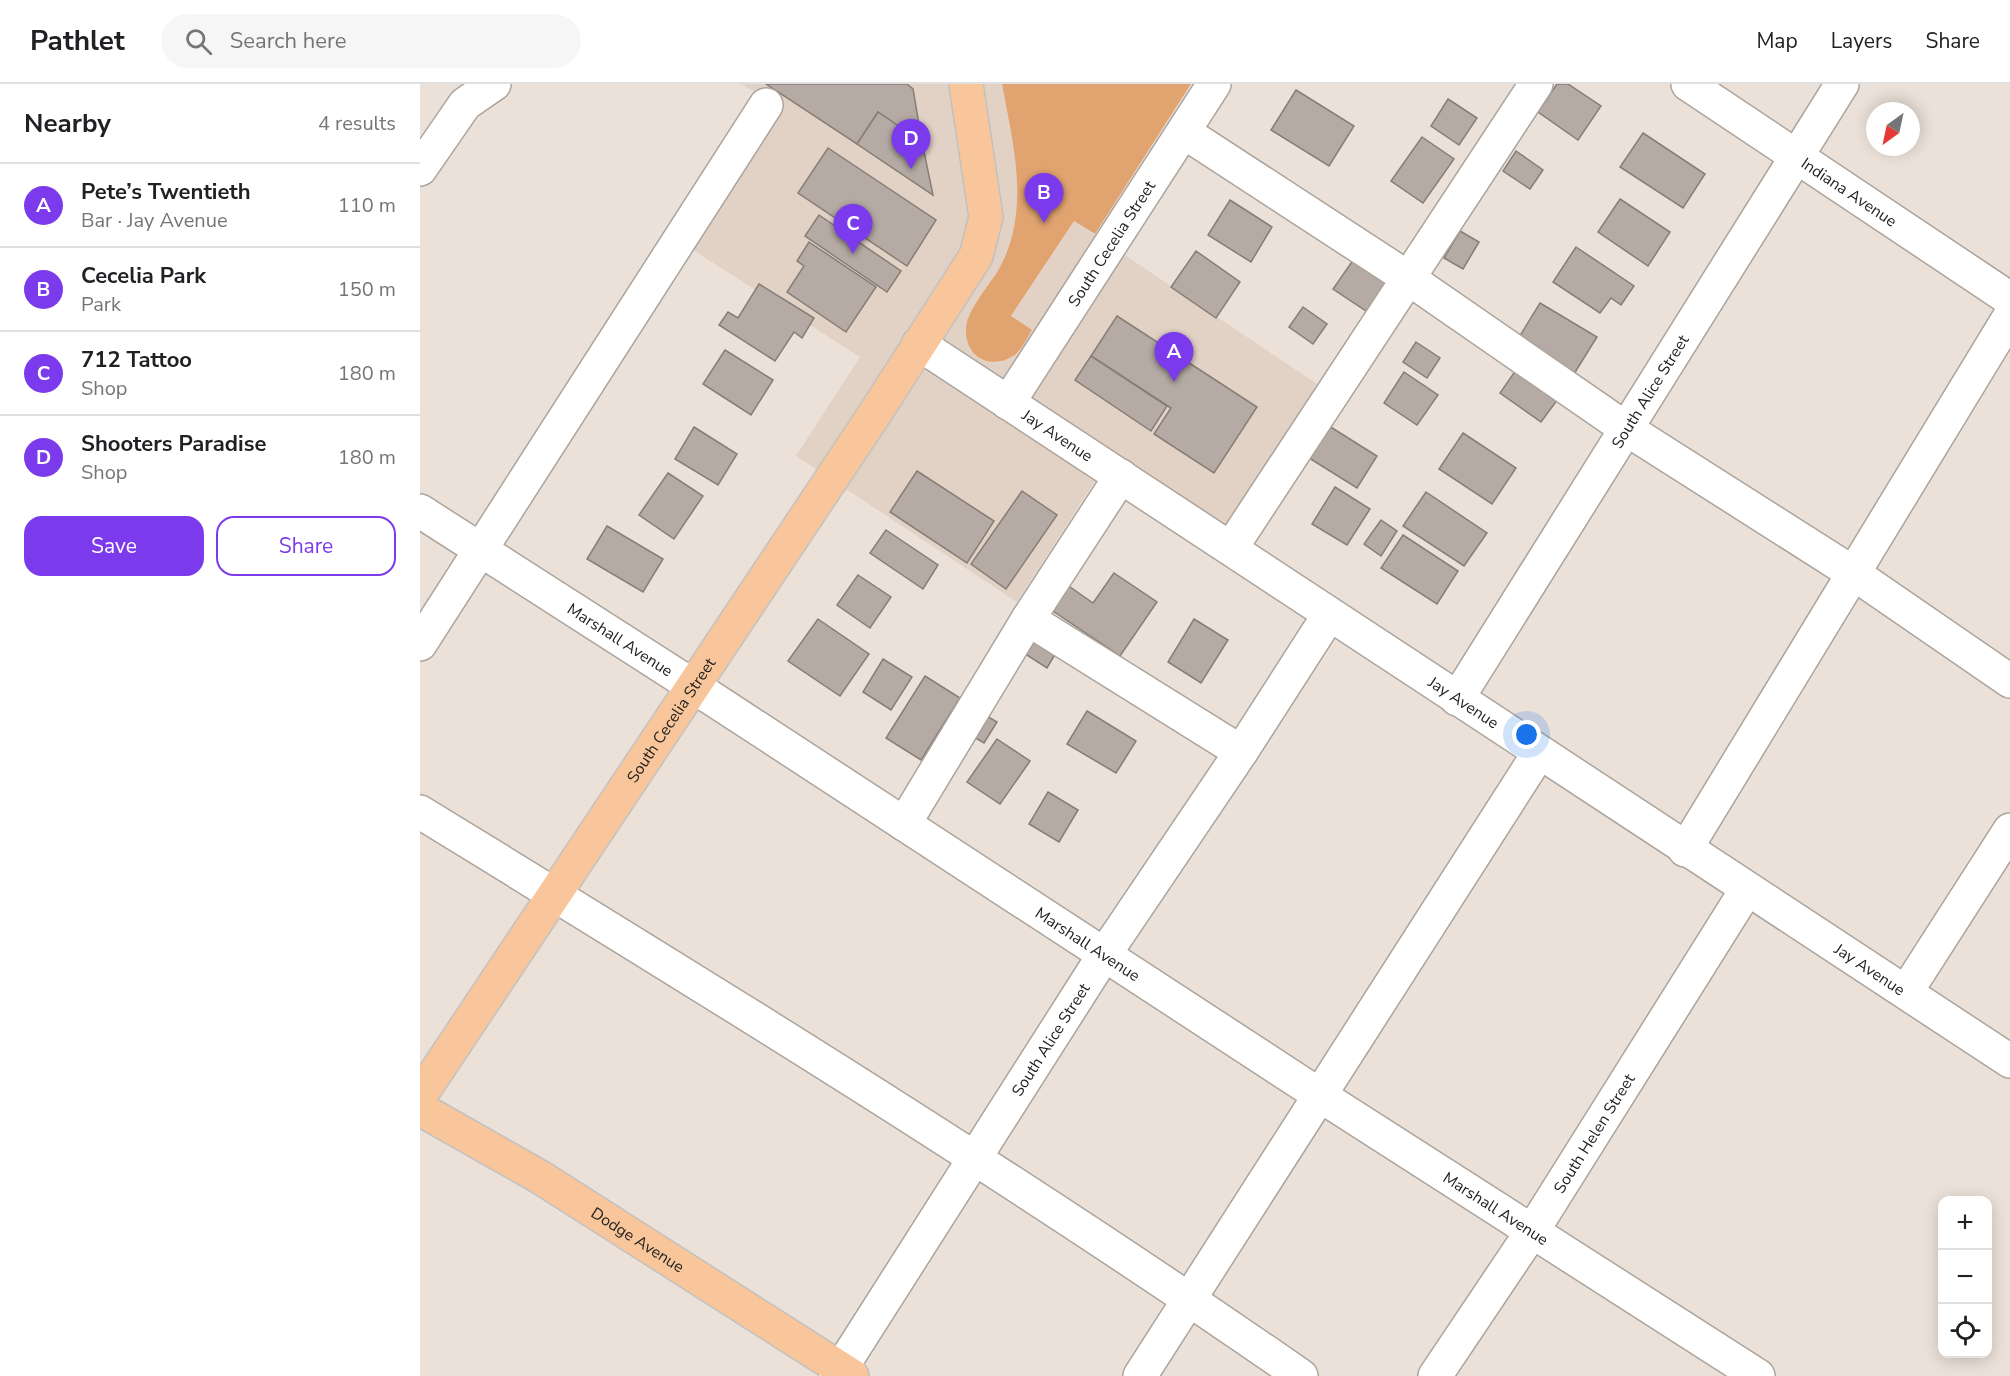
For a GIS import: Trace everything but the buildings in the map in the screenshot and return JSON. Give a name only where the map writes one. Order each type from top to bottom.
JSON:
[{"type":"main road","name":"South Cecelia Street","points":[[420,1096],[976,256],[986,217],[966,84]]},
{"type":"main road","name":"Dodge Avenue","points":[[420,1109],[540,1177],[843,1373]]},
{"type":"street","points":[[420,169],[465,104],[494,84]]},
{"type":"street","name":"South Cecelia Street","points":[[1008,403],[1214,84]]},
{"type":"street","points":[[1231,548],[1536,84]]},
{"type":"street","name":"Indiana Avenue","points":[[1688,84],[2010,299]]},
{"type":"street","name":"South Alice Street","points":[[1456,699],[1842,84]]},
{"type":"street","points":[[420,644],[766,105]]},
{"type":"street","points":[[1184,132],[1408,278],[1625,428],[1854,573],[2010,681]]},
{"type":"street","points":[[1685,850],[2010,315]]},
{"type":"street","name":"Jay Avenue","points":[[919,344],[1685,850],[2010,1061]]},
{"type":"street","points":[[904,824],[1028,619],[1121,476]]},
{"type":"street","name":"Marshall Avenue","points":[[420,511],[693,686],[1321,1096],[1533,1230],[1746,1372]]},
{"type":"street","name":"South Alice Street","points":[[843,1373],[974,1159],[1104,955],[1241,752],[1329,615]]},
{"type":"street","points":[[1028,619],[1241,752]]},
{"type":"street","points":[[1140,1376],[1539,753]]},
{"type":"street","points":[[420,812],[760,1020],[1190,1299],[1300,1376]]},
{"type":"street","points":[[1906,992],[2010,830]]},
{"type":"street","name":"South Helen Street","points":[[1435,1376],[1533,1230],[1747,889]]},
{"type":"shaded area","points":[[741,84],[1002,84],[1019,177],[1016,226],[1001,266],[975,305],[970,349],[982,360],[998,363],[1015,354],[1032,331],[1011,317],[1074,221],[1341,400],[1235,563],[1100,473],[1017,602],[796,456],[860,357],[668,234],[760,95]]},
{"type":"shaded area","points":[[1002,84],[1191,84],[1095,234],[1074,221],[1011,316],[1032,330],[1016,354],[996,362],[981,359],[975,354],[970,348],[966,331],[974,306],[1000,267],[1015,222],[1017,176]]},
{"type":"place","name":"Shooters Paradise","points":[[911,169]]},
{"type":"place","name":"Cecelia Park","points":[[1044,223]]},
{"type":"place","name":"712 Tattoo","points":[[853,254]]},
{"type":"place","name":"Pete’s Twentieth","points":[[1174,382]]}]
